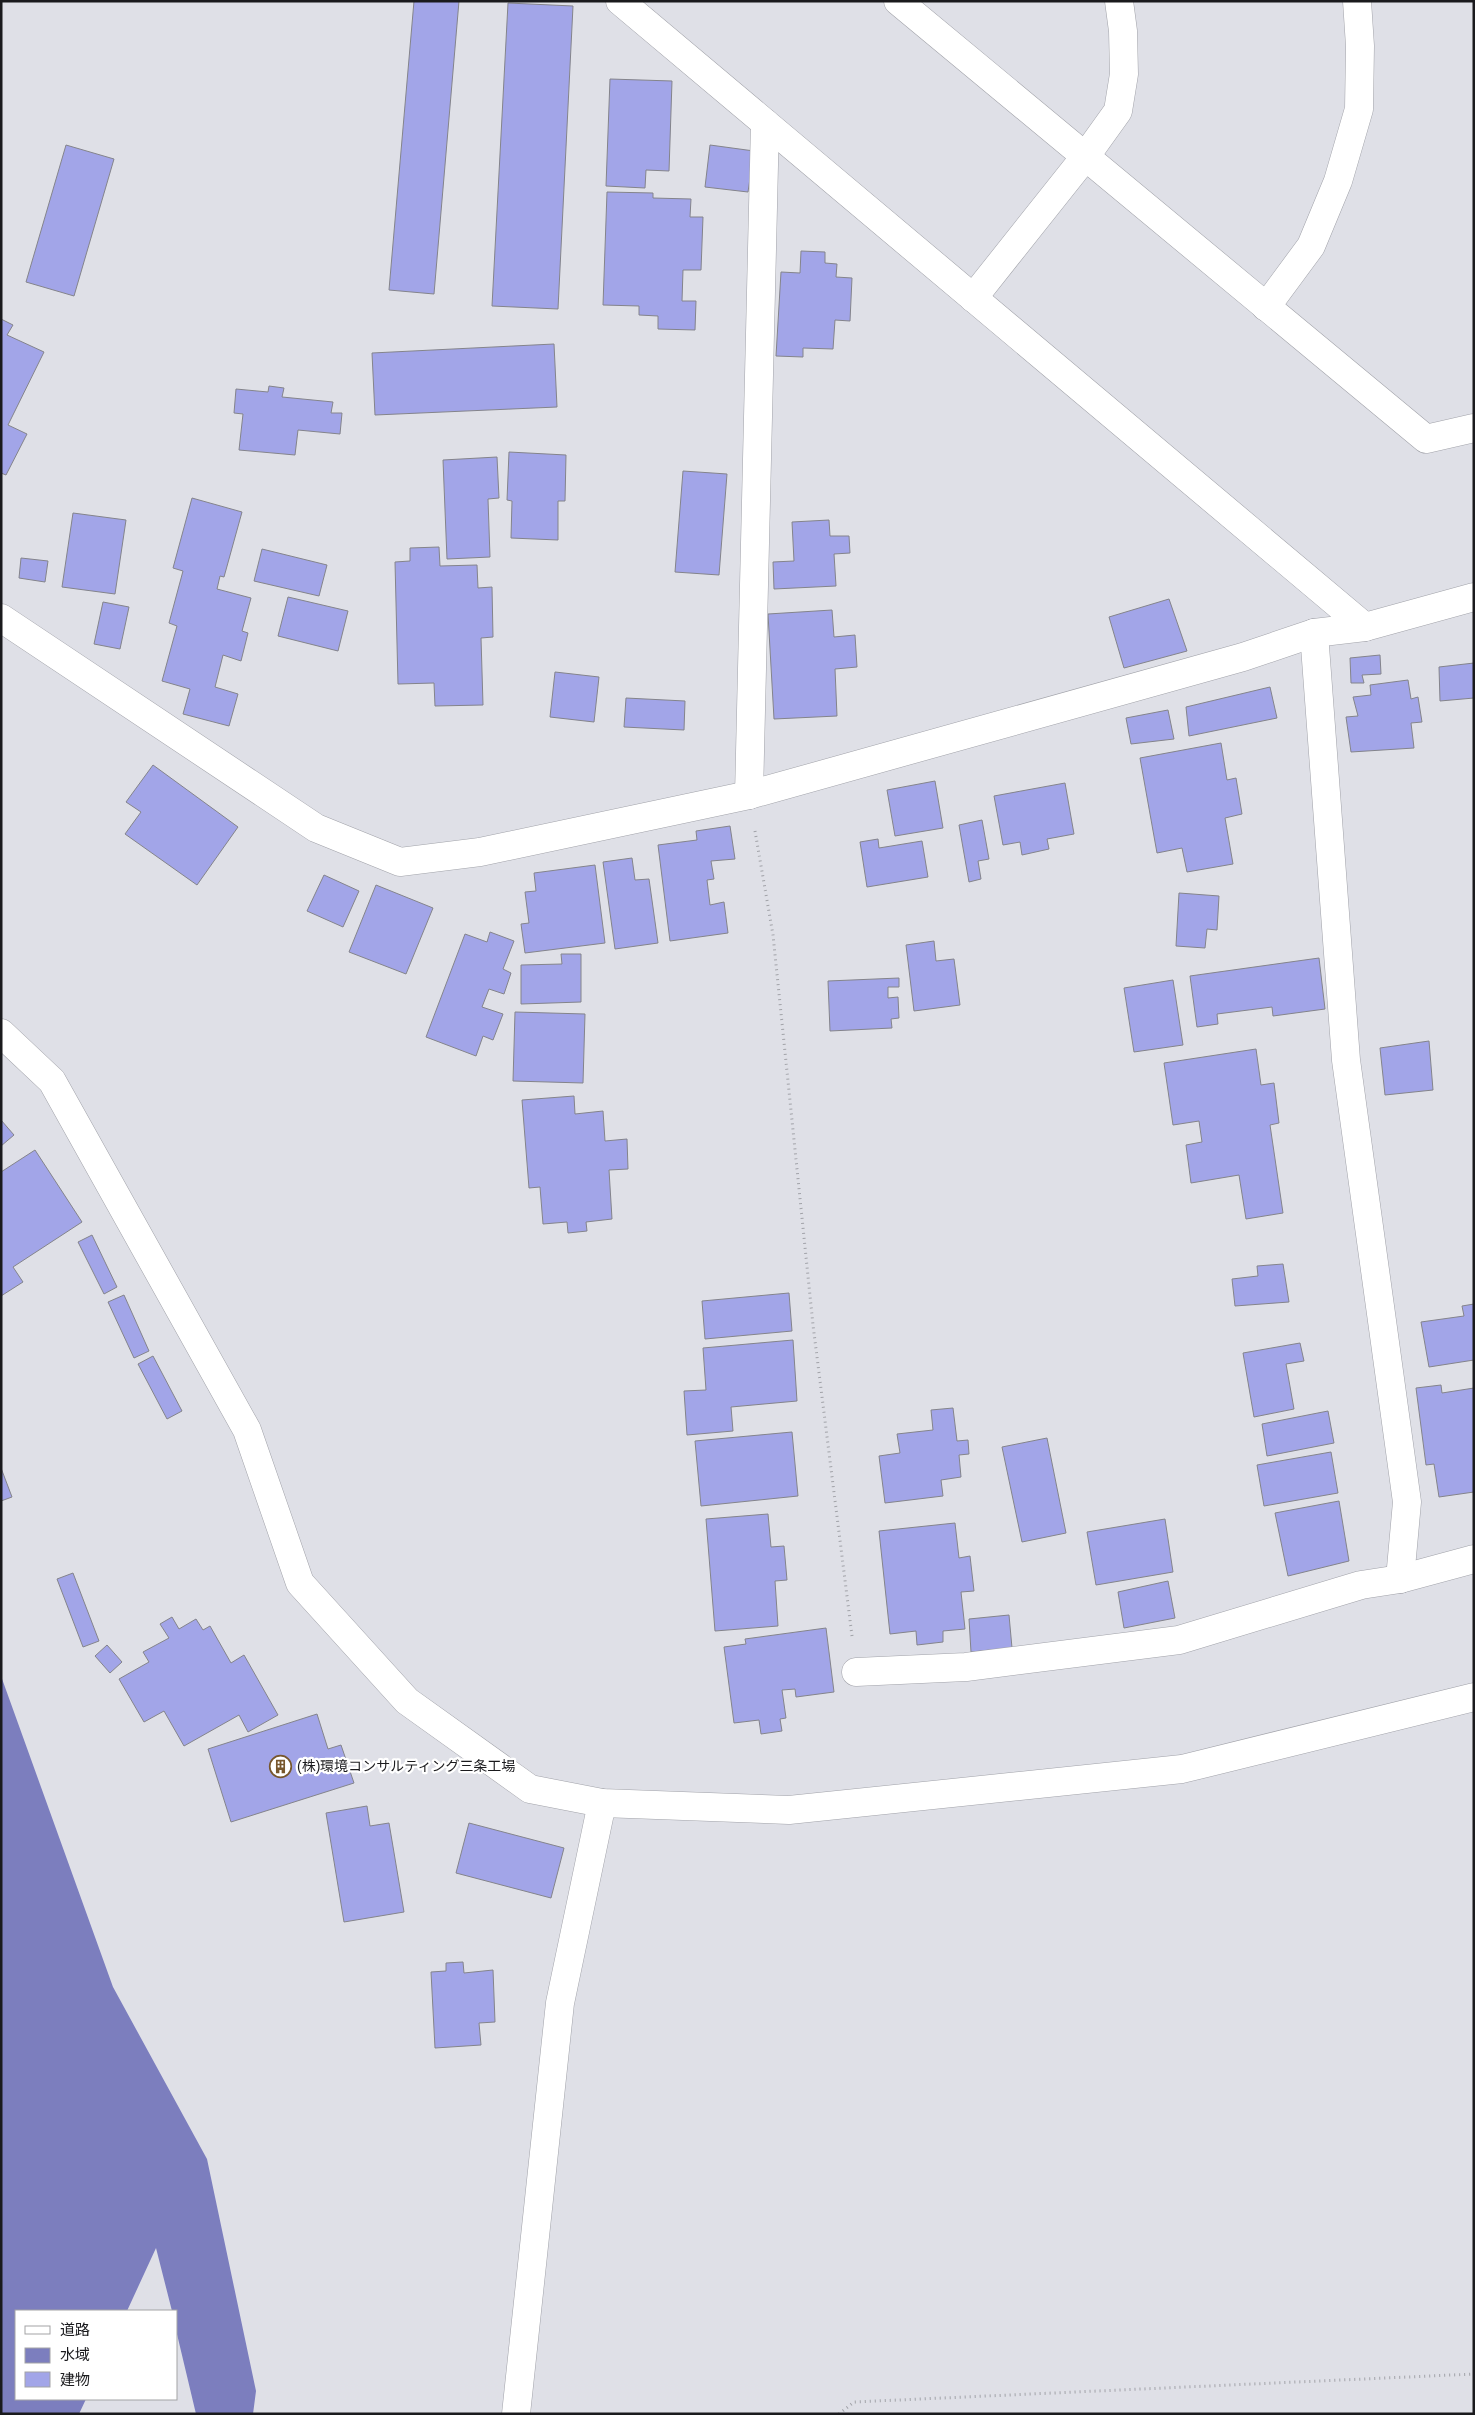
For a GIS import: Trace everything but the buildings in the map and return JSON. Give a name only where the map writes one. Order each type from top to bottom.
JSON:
[{"type":"street","points":[[620,1],[1365,627]]},
{"type":"street","points":[[898,1],[1426,439],[1474,428]]},
{"type":"street","points":[[973,298],[1085,157],[1118,111],[1124,74],[1123,30],[1119,1]]},
{"type":"street","points":[[1266,307],[1311,246],[1338,181],[1359,109],[1360,46],[1357,1]]},
{"type":"street","points":[[749,795],[765,123]]},
{"type":"street","points":[[1,618],[316,828],[400,862],[480,852],[749,795],[1243,657],[1314,633],[1365,627],[1474,598]]},
{"type":"street","points":[[1314,633],[1346,1060],[1407,1502],[1400,1579]]},
{"type":"street","points":[[1,1032],[52,1081],[247,1430],[300,1584],[407,1701],[530,1789],[602,1803],[789,1810],[1182,1770],[1474,1697]]},
{"type":"street","points":[[856,1672],[966,1667],[1179,1640],[1361,1585],[1400,1579],[1474,1559]]},
{"type":"street","points":[[516,2414],[560,2003],[602,1803]]},
{"type":"path","points":[[749,795],[773,935],[813,1325],[856,1672]]},
{"type":"path","points":[[839,2414],[854,2402],[1474,2374]]},
{"type":"water","points":[[1,1676],[113,1987],[207,2159],[256,2391],[253,2414],[196,2414],[178,2338],[178,2310],[172,2310],[156,2248],[127,2310],[15,2310],[15,2400],[86,2400],[79,2414],[1,2414]]},
{"type":"place","name":"(株)環境コンサルティング三条工場","points":[[281,1766]]}]
